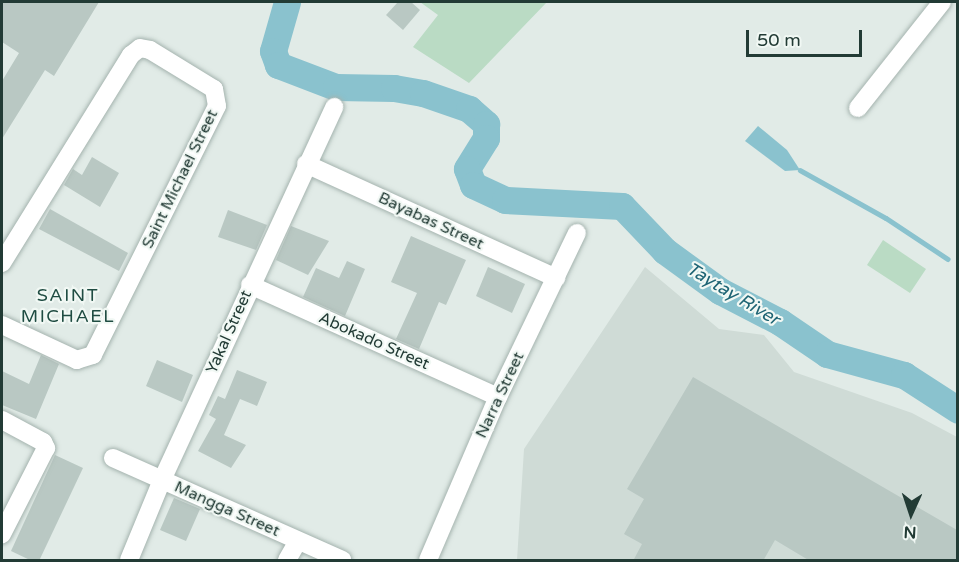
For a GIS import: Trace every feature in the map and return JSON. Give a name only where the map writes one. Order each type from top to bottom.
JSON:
[{"type":"street","points":[[858,108],[942,2]]},
{"type":"street","name":"Saint Michael Street","points":[[2,263],[131,55],[140,48],[150,50],[214,89],[217,106],[93,355],[77,360],[2,325]]},
{"type":"street","name":"Yakal Street","points":[[129,561],[162,480],[250,285],[334,107]]},
{"type":"street","name":"Bayabas Street","points":[[306,164],[556,278]]},
{"type":"street","name":"Narra Street","points":[[428,561],[498,397],[577,232]]},
{"type":"street","name":"Abokado Street","points":[[250,285],[498,397]]},
{"type":"street","points":[[2,420],[43,442],[46,448],[2,534]]},
{"type":"street","name":"Mangga Street","points":[[113,458],[342,561]]},
{"type":"street","points":[[287,561],[298,541]]},
{"type":"shaded area","points":[[645,267],[719,329],[764,335],[794,372],[912,413],[957,437],[957,560],[517,560],[524,449]]},
{"type":"green space","points":[[420,2],[547,2],[469,83],[413,47],[438,15]]},
{"type":"green space","points":[[883,240],[926,269],[910,293],[867,265]]},
{"type":"water","points":[[758,126],[787,150],[800,170],[785,171],[745,141]]},
{"type":"building","points":[[2,2],[99,2],[54,76],[45,70],[2,139],[2,81],[19,53],[2,42]]},
{"type":"building","points":[[398,2],[411,2],[420,10],[403,30],[386,15]]},
{"type":"building","points":[[92,157],[119,173],[100,207],[64,185],[73,169],[82,175]]},
{"type":"building","points":[[50,209],[128,253],[119,271],[39,229]]},
{"type":"building","points":[[228,210],[267,225],[256,250],[218,237]]},
{"type":"building","points":[[291,226],[329,241],[308,275],[276,260]]},
{"type":"building","points":[[411,236],[466,260],[446,305],[439,302],[419,349],[396,339],[417,293],[391,282]]},
{"type":"building","points":[[347,261],[365,269],[345,316],[303,297],[316,268],[339,278]]},
{"type":"building","points":[[488,267],[525,284],[512,313],[476,296]]},
{"type":"building","points":[[41,355],[59,364],[36,419],[2,405],[2,371],[29,384]]},
{"type":"building","points":[[157,360],[193,375],[182,402],[146,386]]},
{"type":"building","points":[[237,370],[267,382],[257,406],[240,399],[224,435],[246,445],[231,468],[198,451],[216,419],[209,415],[218,396],[225,399]]},
{"type":"building","points":[[693,377],[957,530],[957,561],[810,561],[775,540],[763,561],[633,561],[642,544],[624,534],[644,499],[627,489]]},
{"type":"building","points":[[55,455],[83,468],[39,561],[32,561],[11,551]]},
{"type":"building","points":[[174,498],[200,509],[186,541],[160,530]]},
{"type":"waterway","name":"Taytay River","points":[[287,2],[273,51],[278,65],[336,87],[394,88],[423,93],[469,109],[486,124],[486,138],[467,169],[473,185],[505,200],[622,206],[665,251],[720,291],[780,322],[827,354],[904,375],[958,410]]},
{"type":"waterway","points":[[800,170],[886,218],[948,259]]},
{"type":"district","name":"SAINT MICHAEL","points":[[68,306]]}]
